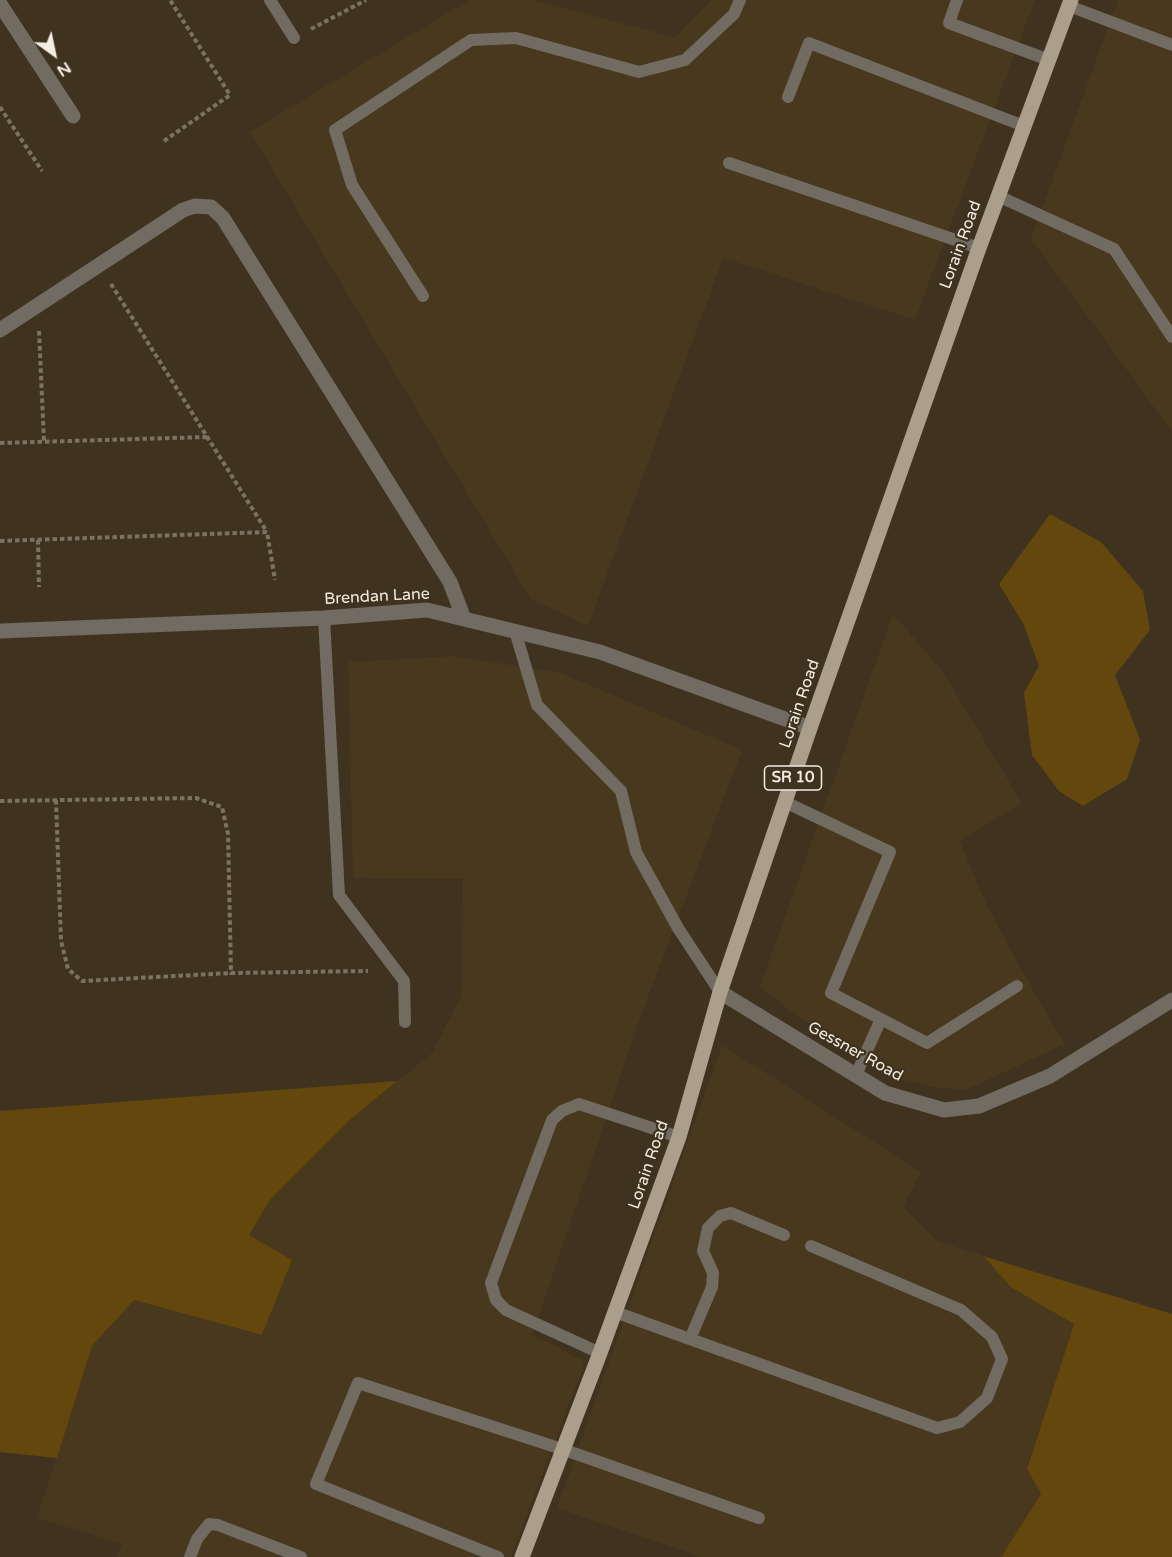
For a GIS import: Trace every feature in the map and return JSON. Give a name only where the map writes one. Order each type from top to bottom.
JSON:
[{"type":"main road","name":"Lorain Road","points":[[522,1557],[679,1137],[720,992],[810,728],[979,248],[1070,3]]},
{"type":"street","points":[[0,4],[73,116]]},
{"type":"street","points":[[0,330],[183,210],[195,206],[211,207],[223,218],[450,582],[464,619]]},
{"type":"street","name":"Brendan Lane","points":[[0,632],[324,618],[427,610],[600,652],[810,728]]},
{"type":"street","name":"Gessner Road","points":[[720,992],[885,1093],[944,1110],[979,1106],[1050,1076],[1172,1000]]},
{"type":"lane","points":[[270,0],[294,38]]},
{"type":"lane","points":[[423,296],[352,185],[335,130],[471,40],[516,38],[639,72],[685,60],[734,14],[740,0]]},
{"type":"lane","points":[[957,0],[949,23],[1049,60]]},
{"type":"lane","points":[[1070,3],[1172,45]]},
{"type":"lane","points":[[788,97],[809,43],[1024,126]]},
{"type":"lane","points":[[729,163],[979,248]]},
{"type":"lane","points":[[998,196],[1114,249],[1172,337]]},
{"type":"lane","points":[[324,618],[339,896],[404,981],[405,1022]]},
{"type":"lane","points":[[515,631],[537,705],[621,791],[636,852],[678,928],[720,992]]},
{"type":"lane","points":[[785,802],[890,852],[831,993],[927,1043],[1017,986]]},
{"type":"lane","points":[[856,1075],[881,1019]]},
{"type":"lane","points":[[600,1353],[506,1310],[496,1300],[491,1283],[552,1120],[562,1111],[579,1104],[679,1137]]},
{"type":"lane","points":[[690,1339],[712,1287],[713,1273],[703,1251],[708,1227],[720,1216],[731,1213],[784,1235]]},
{"type":"lane","points":[[615,1312],[937,1428],[960,1422],[987,1398],[1002,1359],[992,1337],[961,1310],[812,1246]]},
{"type":"lane","points":[[498,1557],[316,1484],[358,1383],[562,1449],[759,1518]]},
{"type":"lane","points":[[190,1557],[197,1539],[209,1524],[218,1525],[301,1557]]},
{"type":"path","points":[[164,141],[230,95],[170,0]]},
{"type":"path","points":[[294,38],[366,0]]},
{"type":"path","points":[[0,107],[42,171]]},
{"type":"path","points":[[100,265],[267,532],[275,580]]},
{"type":"path","points":[[38,306],[44,441]]},
{"type":"path","points":[[0,443],[207,437]]},
{"type":"path","points":[[0,541],[267,532]]},
{"type":"path","points":[[38,540],[39,587]]},
{"type":"path","points":[[0,801],[196,798],[222,807],[228,834],[231,973]]},
{"type":"path","points":[[56,800],[61,941],[68,969],[82,981],[231,973],[396,970]]},
{"type":"shaded area","points":[[469,0],[532,0],[675,37],[712,0],[1035,0],[915,320],[723,258],[588,626],[531,599],[250,132]]},
{"type":"shaded area","points":[[1118,0],[1172,0],[1172,432],[1031,239]]},
{"type":"shaded area","points":[[1050,514],[1101,542],[1143,591],[1150,630],[1115,675],[1140,740],[1127,779],[1083,806],[1059,791],[1032,755],[1024,693],[1039,666],[1023,623],[999,584]]},
{"type":"shaded area","points":[[893,614],[943,672],[1022,803],[960,841],[983,897],[1064,1044],[966,1090],[933,1087],[892,1077],[793,1013],[760,987]]},
{"type":"shaded area","points":[[455,656],[561,673],[742,750],[639,1021],[532,1336],[585,1362],[511,1557],[116,1557],[122,1544],[37,1518],[92,1346],[134,1300],[262,1335],[291,1260],[249,1235],[270,1200],[351,1119],[432,1053],[461,996],[463,879],[353,878],[348,662]]},
{"type":"shaded area","points":[[722,1045],[921,1172],[903,1207],[937,1241],[983,1256],[1012,1288],[1074,1324],[1027,1469],[1041,1494],[1001,1557],[702,1557],[557,1508]]},
{"type":"shaded area","points":[[397,1081],[351,1119],[270,1200],[249,1235],[292,1260],[262,1335],[134,1300],[92,1346],[57,1458],[0,1452],[0,1111]]},
{"type":"shaded area","points":[[983,1256],[1172,1314],[1172,1557],[1001,1557],[1041,1494],[1027,1469],[1074,1324],[1012,1288]]}]
